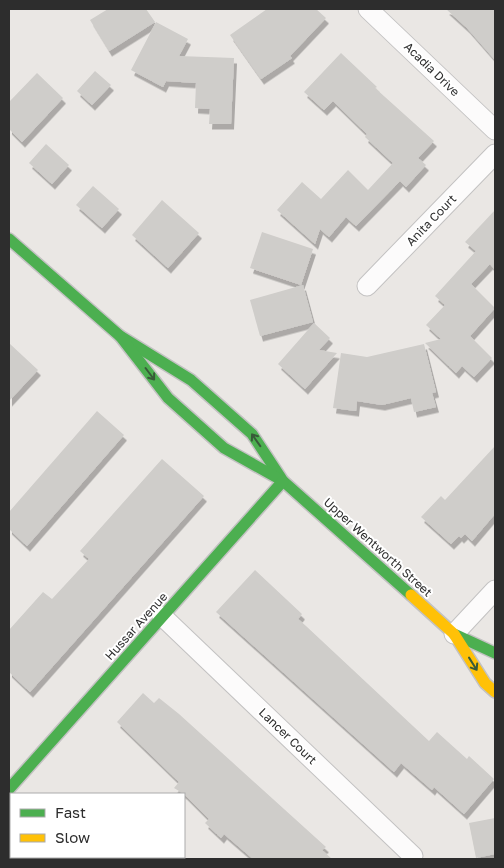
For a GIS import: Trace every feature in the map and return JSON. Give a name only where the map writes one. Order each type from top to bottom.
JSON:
[{"type":"main road","name":"Upper Wentworth Street","points":[[9,239],[120,336],[191,380],[252,434],[283,481]]},
{"type":"main road","name":"Upper Wentworth Street","points":[[120,336],[168,398],[203,430],[224,448],[283,481],[454,634],[485,683],[495,692]]},
{"type":"main road","name":"Hussar Avenue","points":[[9,789],[283,481]]},
{"type":"main road","name":"Upper Wentworth Street","points":[[454,634],[495,653]]},
{"type":"street","name":"Acadia Drive","points":[[368,9],[495,130]]},
{"type":"street","name":"Anita Court","points":[[367,286],[495,154]]},
{"type":"street","points":[[454,634],[495,590]]},
{"type":"street","name":"Lancer Court","points":[[162,616],[413,856]]},
{"type":"building","points":[[108,9],[146,9],[155,22],[109,51],[90,20]]},
{"type":"building","points":[[267,9],[316,9],[326,18],[290,56],[292,58],[261,79],[230,35]]},
{"type":"building","points":[[446,9],[495,9],[495,60],[467,28]]},
{"type":"building","points":[[156,22],[188,39],[179,56],[234,58],[231,124],[209,124],[210,109],[195,108],[196,83],[166,81],[163,87],[131,70]]},
{"type":"building","points":[[341,53],[377,87],[375,88],[434,141],[418,158],[426,165],[406,187],[400,181],[356,226],[346,217],[329,237],[320,229],[315,244],[277,210],[302,182],[321,199],[348,170],[368,190],[393,163],[365,137],[367,134],[333,101],[324,110],[304,92]]},
{"type":"building","points":[[95,71],[111,85],[92,105],[77,91]]},
{"type":"building","points":[[37,73],[63,98],[22,142],[9,129],[9,102]]},
{"type":"building","points":[[46,144],[69,165],[52,184],[29,163]]},
{"type":"building","points":[[93,186],[119,209],[102,228],[76,205]]},
{"type":"building","points":[[162,200],[199,233],[168,268],[132,235]]},
{"type":"building","points":[[495,210],[495,270],[490,264],[471,284],[495,308],[470,336],[492,358],[474,377],[462,366],[456,373],[425,343],[441,339],[426,325],[445,305],[435,296],[476,251],[465,242]]},
{"type":"building","points":[[262,232],[313,249],[301,285],[250,268]]},
{"type":"building","points":[[303,285],[313,322],[260,336],[250,300]]},
{"type":"building","points":[[314,323],[330,338],[319,350],[337,353],[305,389],[278,364]]},
{"type":"building","points":[[9,343],[38,370],[9,401]]},
{"type":"building","points":[[424,344],[436,392],[432,393],[436,407],[414,412],[411,398],[382,405],[357,401],[356,411],[333,408],[341,353],[367,357]]},
{"type":"building","points":[[97,411],[124,435],[27,546],[9,529],[9,512]]},
{"type":"building","points":[[495,446],[495,514],[472,541],[465,534],[461,538],[459,536],[451,544],[421,517],[441,496],[445,500]]},
{"type":"building","points":[[162,459],[204,496],[30,692],[9,672],[9,630],[43,592],[52,599],[89,559],[80,551]]},
{"type":"building","points":[[255,570],[302,614],[298,619],[429,741],[437,732],[467,759],[469,756],[494,779],[464,814],[434,787],[432,790],[401,763],[394,772],[216,612]]},
{"type":"building","points":[[143,693],[154,703],[159,698],[326,847],[322,850],[332,859],[253,859],[224,834],[221,838],[205,823],[209,819],[185,793],[174,788],[179,782],[117,722]]},
{"type":"building","points":[[495,818],[495,854],[476,858],[469,823]]},
{"type":"traffic: fast","points":[[9,239],[120,336],[191,380],[252,434],[281,478]]},
{"type":"traffic: fast","points":[[120,336],[168,398],[224,448],[283,481],[411,595]]},
{"type":"traffic: fast","points":[[9,789],[283,481]]},
{"type":"traffic: fast","points":[[454,634],[495,653]]},
{"type":"traffic: slow","points":[[411,595],[454,634],[485,683],[495,692]]}]
